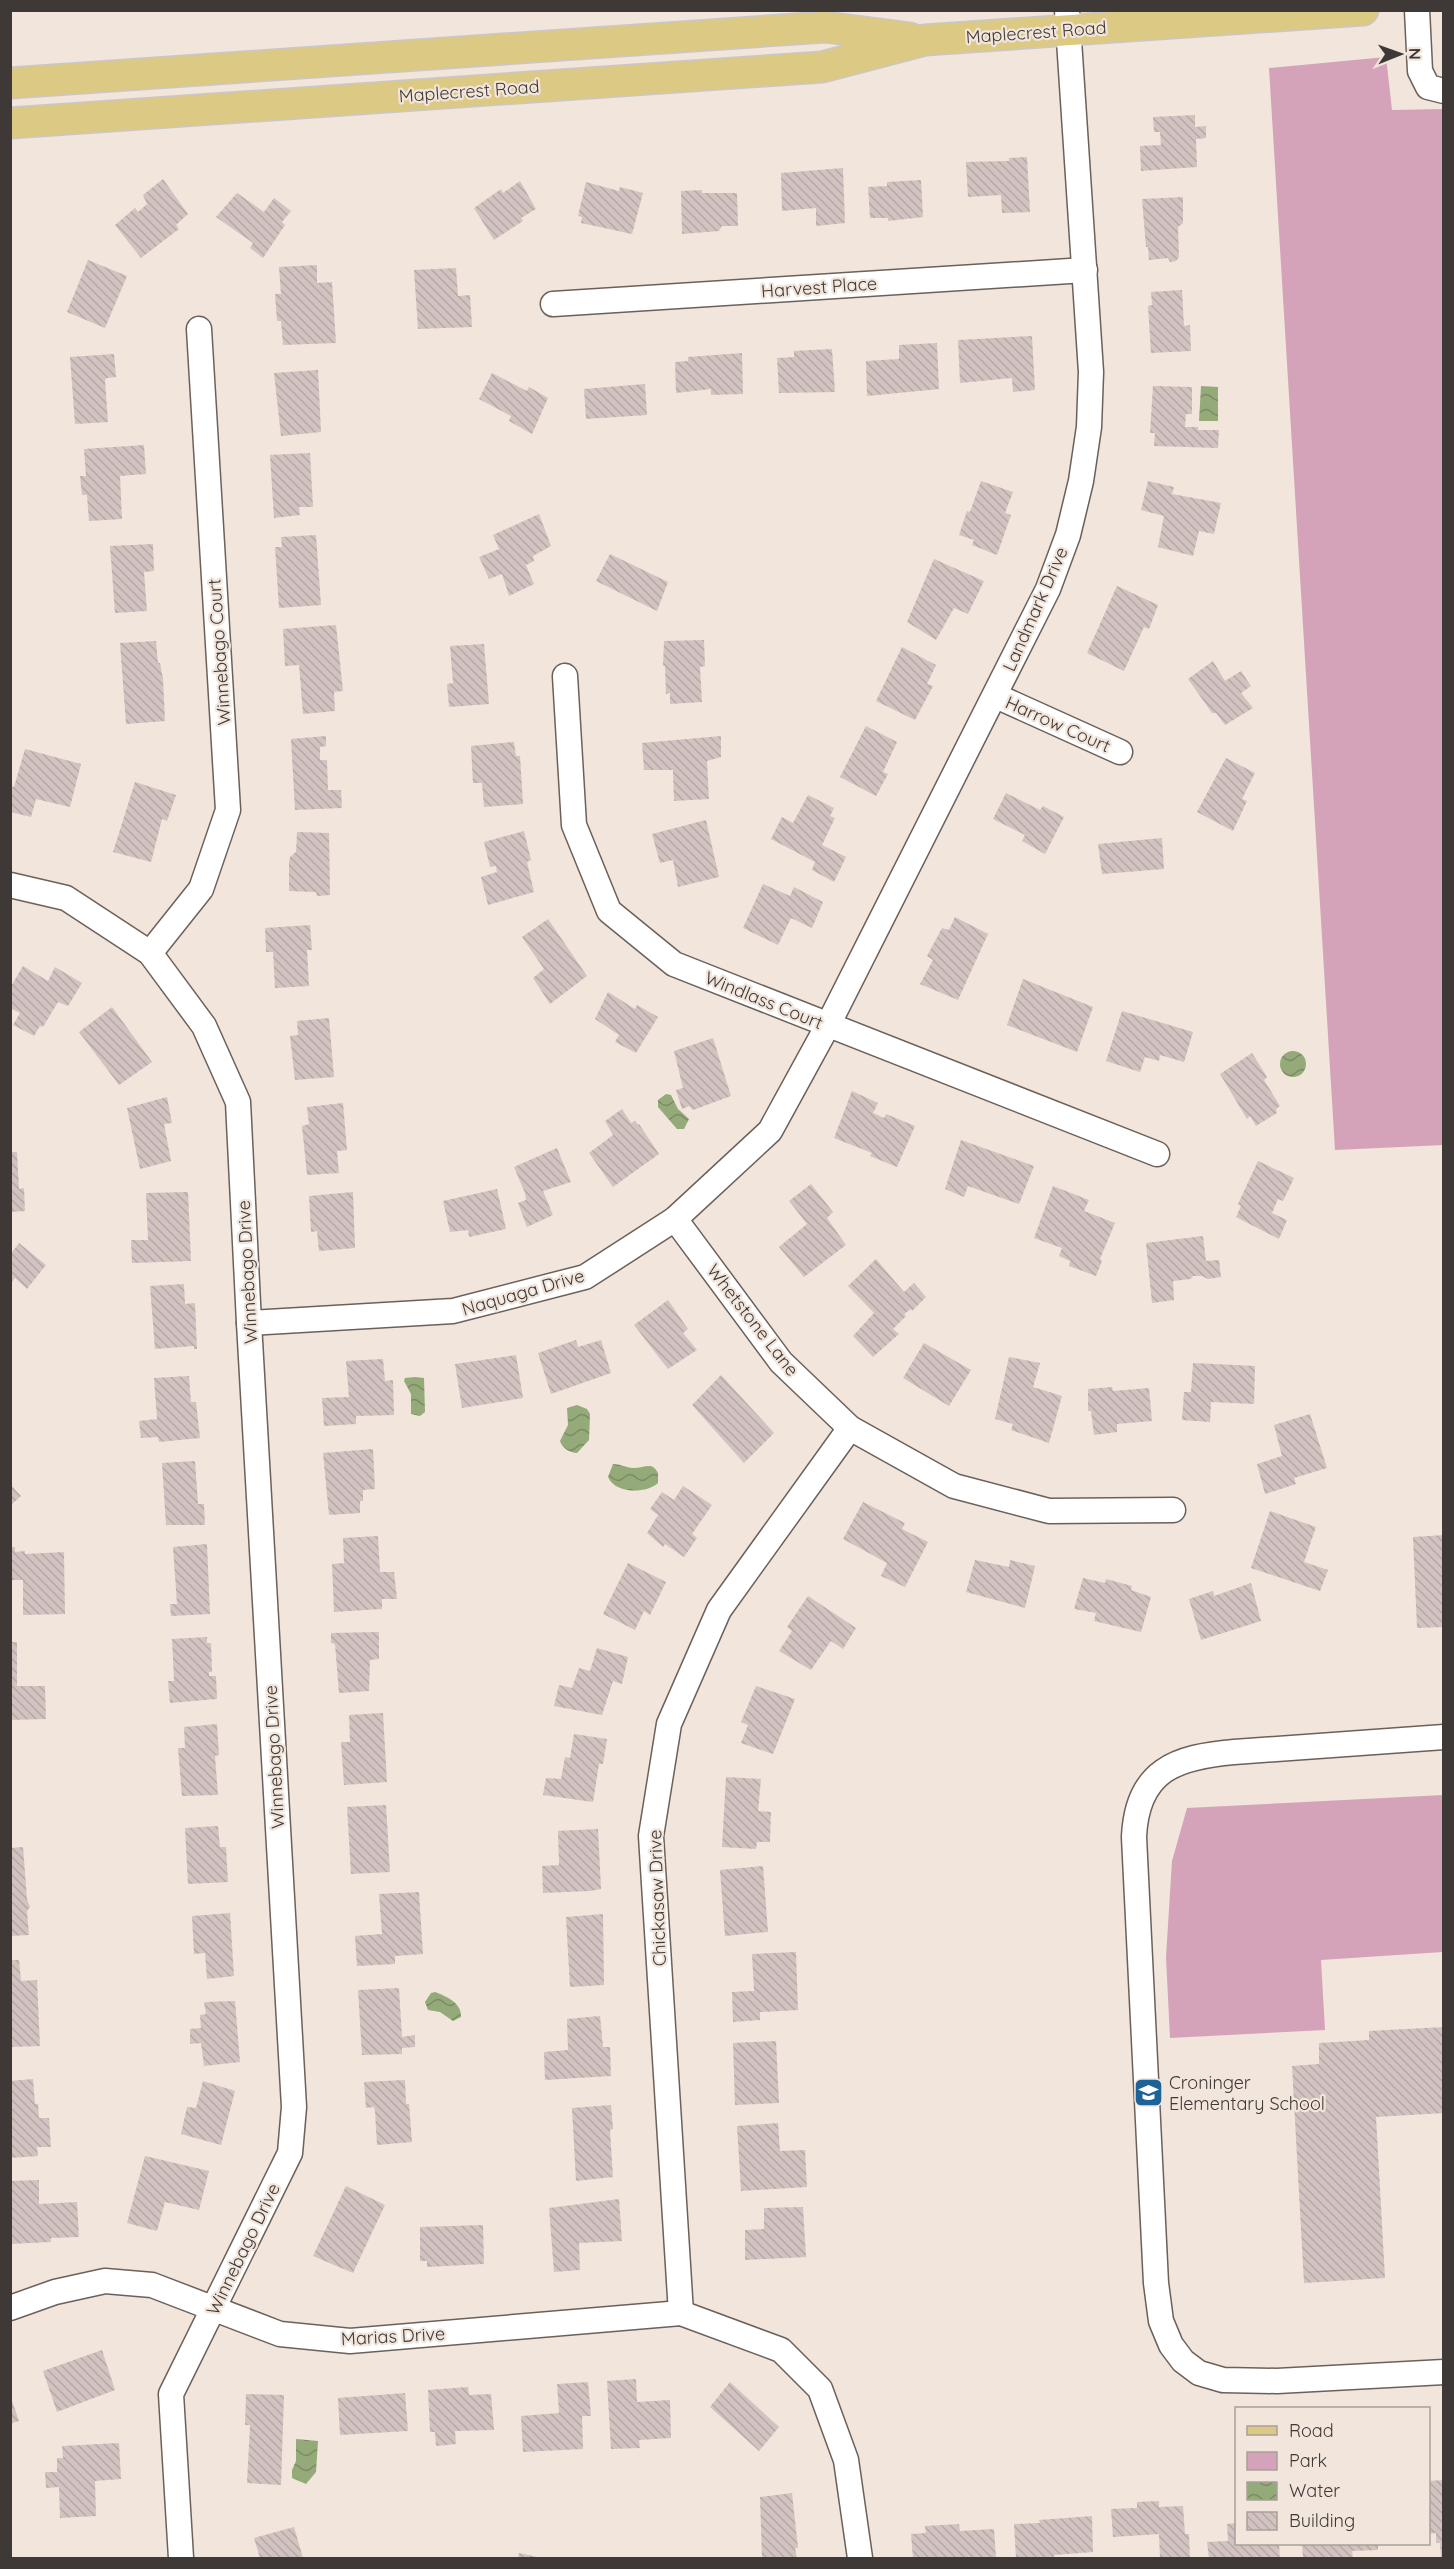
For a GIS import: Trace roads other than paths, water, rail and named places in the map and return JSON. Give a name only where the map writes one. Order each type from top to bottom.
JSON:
[{"type":"main road","name":"Maplecrest Road","points":[[10,123],[822,67],[925,40],[1068,20],[1363,10]]},
{"type":"main road","name":"Maplecrest Road","points":[[10,82],[825,27],[925,40]]},
{"type":"street","points":[[1417,10],[1420,71],[1428,87],[1443,91]]},
{"type":"street","name":"Landmark Drive","points":[[828,1025],[1048,589],[1068,535],[1082,481],[1089,427],[1091,372],[1068,20]]},
{"type":"street","name":"Harvest Place","points":[[553,304],[1085,270]]},
{"type":"street","name":"Winnebago Court","points":[[150,953],[201,890],[228,810],[199,329]]},
{"type":"street","name":"Windlass Court","points":[[565,676],[574,825],[609,911],[674,964],[1157,1154]]},
{"type":"street","name":"Harrow Court","points":[[996,696],[1120,752]]},
{"type":"street","points":[[10,885],[66,898],[150,953]]},
{"type":"street","name":"Winnebago Drive","points":[[150,953],[204,1026],[238,1102],[294,2107],[290,2154],[216,2308],[171,2394],[181,2559]]},
{"type":"street","name":"Naquaga Drive","points":[[249,1323],[453,1311],[585,1277],[675,1219],[770,1131],[828,1025]]},
{"type":"street","name":"Whetstone Lane","points":[[675,1219],[781,1362],[850,1428],[954,1486],[1048,1511],[1173,1510]]},
{"type":"street","name":"Chickasaw Drive","points":[[681,2313],[651,1836],[669,1724],[719,1610],[850,1428]]},
{"type":"street","points":[[1443,1737],[1202,1755],[1176,1762],[1161,1773],[1147,1787],[1139,1802],[1135,1817],[1156,2283],[1161,2320],[1172,2345],[1183,2361],[1199,2373],[1223,2380],[1290,2380],[1443,2372]]},
{"type":"street","name":"Marias Drive","points":[[10,2308],[55,2292],[105,2281],[152,2285],[280,2334],[350,2341],[681,2313],[781,2350],[820,2389],[846,2460],[860,2559]]},
{"type":"street","points":[[1290,2380],[1303,2367],[1443,2358]]},
{"type":"street","points":[[1290,2380],[1303,2393],[1443,2385]]},
{"type":"water","points":[[1201,386],[1218,387],[1218,421],[1199,421]]},
{"type":"water","points":[[1293,1051],[1302,1055],[1306,1064],[1302,1073],[1293,1077],[1284,1073],[1280,1064],[1284,1055]]},
{"type":"water","points":[[666,1094],[671,1095],[678,1109],[689,1119],[684,1129],[677,1129],[658,1107],[658,1100]]},
{"type":"water","points":[[405,1378],[424,1378],[425,1412],[420,1416],[411,1414],[411,1394],[404,1381]]},
{"type":"water","points":[[577,1405],[587,1409],[590,1414],[589,1440],[577,1453],[567,1450],[560,1441],[568,1425],[567,1408]]},
{"type":"water","points":[[613,1464],[632,1468],[653,1467],[658,1473],[658,1483],[653,1487],[639,1490],[617,1487],[608,1477]]},
{"type":"water","points":[[435,1992],[456,2004],[461,2017],[453,2021],[440,2012],[428,2010],[425,2002],[431,1993]]},
{"type":"water","points":[[296,2439],[318,2441],[316,2472],[306,2484],[292,2478],[292,2470],[296,2461]]},
{"type":"place","name":"Croninger Elementary School","points":[[1148,2092]]}]
